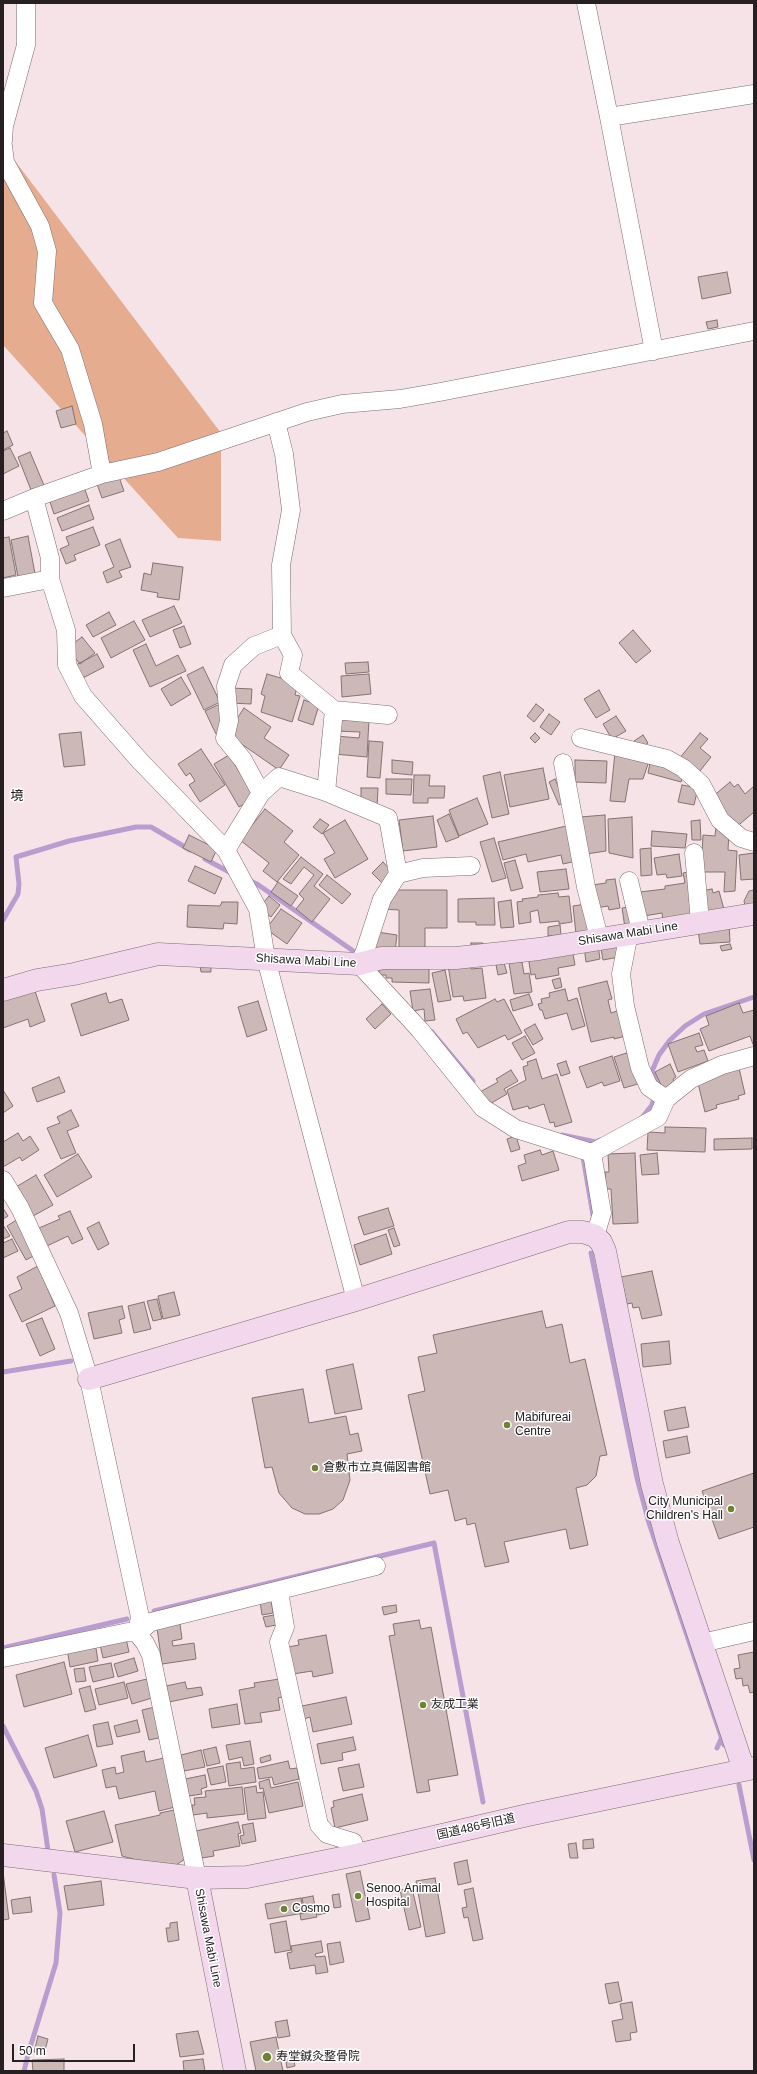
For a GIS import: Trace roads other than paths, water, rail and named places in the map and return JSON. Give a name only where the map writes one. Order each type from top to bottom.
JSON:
[{"type":"street","points":[[3,140],[4,126],[26,45],[26,3]]},
{"type":"street","points":[[586,3],[654,351]]},
{"type":"street","points":[[609,117],[754,94]]},
{"type":"street","points":[[3,146],[4,162],[40,226],[44,239],[47,251],[44,303],[70,349],[93,424],[102,474]]},
{"type":"street","points":[[3,511],[34,498],[102,474],[158,462],[307,412],[342,404],[400,399],[440,392],[654,351],[754,330]]},
{"type":"street","points":[[276,422],[284,454],[291,510],[281,565],[282,636],[293,655],[289,673],[334,710],[388,715]]},
{"type":"street","points":[[34,498],[50,558],[50,579],[66,630],[67,665],[83,696],[140,761],[226,850],[258,909],[266,959],[356,1300]]},
{"type":"street","points":[[3,588],[50,579]]},
{"type":"street","points":[[261,793],[243,760],[225,738],[229,721],[226,686],[233,665],[254,646],[282,636]]},
{"type":"street","points":[[326,792],[334,710]]},
{"type":"street","points":[[581,738],[668,759],[683,768],[701,784],[720,820],[741,838],[754,842]]},
{"type":"street","points":[[563,763],[586,888],[599,938]]},
{"type":"street","points":[[226,850],[261,793],[279,777],[326,792],[388,818],[398,874],[382,899],[365,951],[359,964],[420,1030],[483,1108],[516,1129],[592,1153],[658,1117],[666,1099],[691,1079],[722,1065],[754,1056]]},
{"type":"street","points":[[694,853],[700,922]]},
{"type":"street","points":[[398,874],[423,868],[472,866]]},
{"type":"street","points":[[629,880],[635,932],[621,974],[624,1006],[640,1068],[648,1087],[666,1099]]},
{"type":"street","name":"Shisawa Mabi Line","points":[[3,990],[37,980],[74,974],[158,954],[359,964],[382,958],[464,958],[539,949],[635,932],[754,914]]},
{"type":"street","points":[[592,1153],[602,1213],[595,1236]]},
{"type":"street","points":[[3,1180],[20,1208],[69,1313],[89,1379],[140,1617],[137,1633],[145,1643],[151,1655],[197,1878]]},
{"type":"street","points":[[89,1379],[356,1300],[569,1232],[583,1232],[595,1236],[601,1242],[605,1251],[652,1484],[668,1543],[702,1643],[749,1769]]},
{"type":"street","points":[[3,1658],[116,1633],[137,1633],[151,1622],[376,1566]]},
{"type":"street","points":[[279,1590],[285,1627],[278,1642],[319,1825],[327,1834],[353,1842],[356,1855]]},
{"type":"street","points":[[702,1643],[754,1631]]},
{"type":"street","name":"国道486号旧道","points":[[197,1878],[247,1877],[356,1855],[528,1815],[749,1769]]},
{"type":"street","name":"Shisawa Mabi Line","points":[[3,1855],[197,1878],[235,2071]]},
{"type":"waterway","points":[[3,920],[18,894],[19,884],[16,857],[69,841],[136,827],[151,827],[190,850]]},
{"type":"waterway","points":[[205,859],[233,874]]},
{"type":"waterway","points":[[248,880],[257,884],[359,955]]},
{"type":"waterway","points":[[657,1084],[652,1071],[659,1055],[670,1040],[685,1026],[704,1014],[754,997]]},
{"type":"waterway","points":[[432,1032],[473,1081]]},
{"type":"waterway","points":[[641,1119],[652,1105],[655,1095]]},
{"type":"waterway","points":[[562,1135],[596,1142],[600,1140]]},
{"type":"waterway","points":[[583,1157],[593,1215]]},
{"type":"waterway","points":[[591,1253],[637,1478],[649,1523],[724,1745]]},
{"type":"waterway","points":[[3,1372],[71,1361]]},
{"type":"waterway","points":[[154,1611],[434,1543],[483,1802]]},
{"type":"waterway","points":[[3,1648],[127,1619]]},
{"type":"waterway","points":[[3,1726],[36,1791],[42,1809],[48,1850]]},
{"type":"waterway","points":[[717,1748],[721,1739]]},
{"type":"waterway","points":[[739,1785],[754,1860]]},
{"type":"waterway","points":[[24,2071],[56,1963],[60,1913],[54,1875]]},
{"type":"place","name":"Mabifureai Centre","points":[[507,1425]]},
{"type":"place","name":"倉敷市立真備図書館","points":[[315,1468]]},
{"type":"place","name":"City Municipal Children's Hall","points":[[731,1509]]},
{"type":"place","name":"友成工業","points":[[423,1705]]},
{"type":"place","name":"Senoo Animal Hospital","points":[[358,1896]]},
{"type":"place","name":"Cosmo","points":[[284,1909]]},
{"type":"place","name":"寿堂鍼灸整骨院","points":[[267,2057]]},
{"type":"district","name":"境","points":[[17,796]]}]
